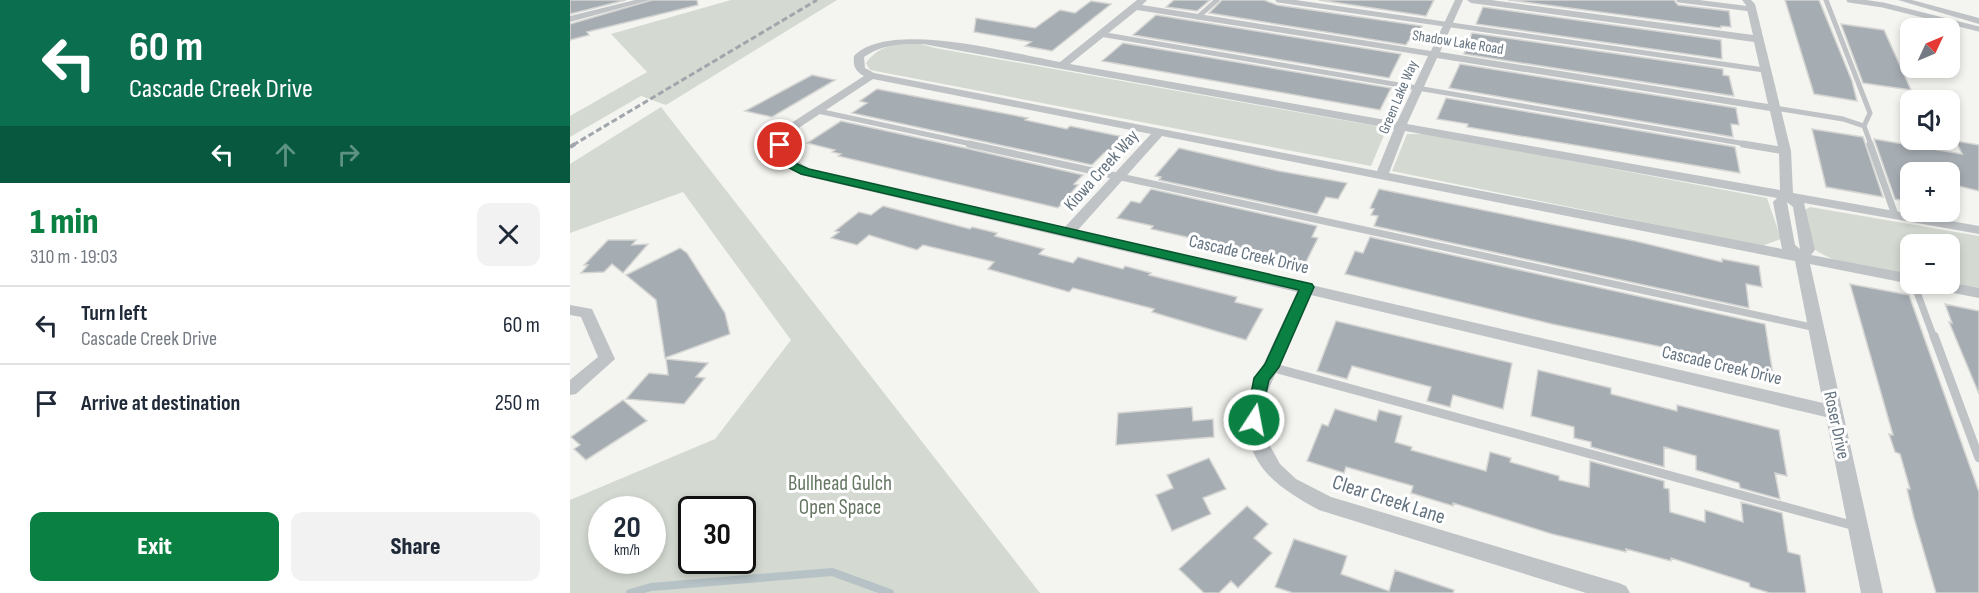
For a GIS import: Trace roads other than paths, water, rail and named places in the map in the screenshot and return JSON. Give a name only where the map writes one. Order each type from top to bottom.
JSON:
[{"type":"street","points":[[570,19],[646,0]]},
{"type":"street","name":"Green Lake Way","points":[[1382,175],[1401,125],[1459,0]]},
{"type":"street","points":[[1471,0],[1757,39]]},
{"type":"street","points":[[1902,0],[1979,21]]},
{"type":"street","points":[[1062,66],[1140,3]]},
{"type":"street","name":"Shadow Lake Road","points":[[1140,3],[1198,17],[1775,108]]},
{"type":"street","name":"Roser Drive","points":[[1750,3],[1785,152],[1787,196],[1780,202],[1788,247],[1801,257],[1860,527],[1872,593]]},
{"type":"street","points":[[1900,277],[871,76],[861,70],[858,64],[859,56],[873,48],[911,40],[1401,125],[1979,230]]},
{"type":"street","name":"Cascade Creek Drive","points":[[871,76],[786,131],[780,145],[793,166],[805,172],[1307,287],[1834,412]]},
{"type":"street","name":"Kiowa Creek Way","points":[[1068,232],[1160,132]]},
{"type":"street","name":"Clear Creek Lane","points":[[1307,287],[1271,367],[1262,378],[1254,420],[1260,450],[1284,480],[1326,504],[1619,593]]},
{"type":"street","points":[[1960,289],[1979,292]]},
{"type":"street","points":[[570,310],[587,313],[607,360],[570,389]]},
{"type":"lane","points":[[1198,17],[1217,0]]},
{"type":"lane","points":[[1278,0],[1764,70]]},
{"type":"lane","points":[[1679,0],[1750,3]]},
{"type":"lane","points":[[1826,0],[1870,113],[1864,126],[1895,215]]},
{"type":"lane","points":[[1849,0],[1883,5],[1979,29]]},
{"type":"lane","points":[[1100,34],[1785,152]]},
{"type":"lane","points":[[1775,108],[1843,118],[1864,126]]},
{"type":"lane","points":[[818,111],[1816,328]]},
{"type":"lane","points":[[1918,294],[1979,458]]},
{"type":"lane","points":[[1271,367],[1860,527]]},
{"type":"waterway","points":[[630,593],[651,587],[832,572],[890,593]]},
{"type":"railway","points":[[573,145],[817,0]]},
{"type":"railway","points":[[570,147],[575,144]]},
{"type":"park label","name":"Bullhead Gulch Open Space","points":[[840,495]]}]
